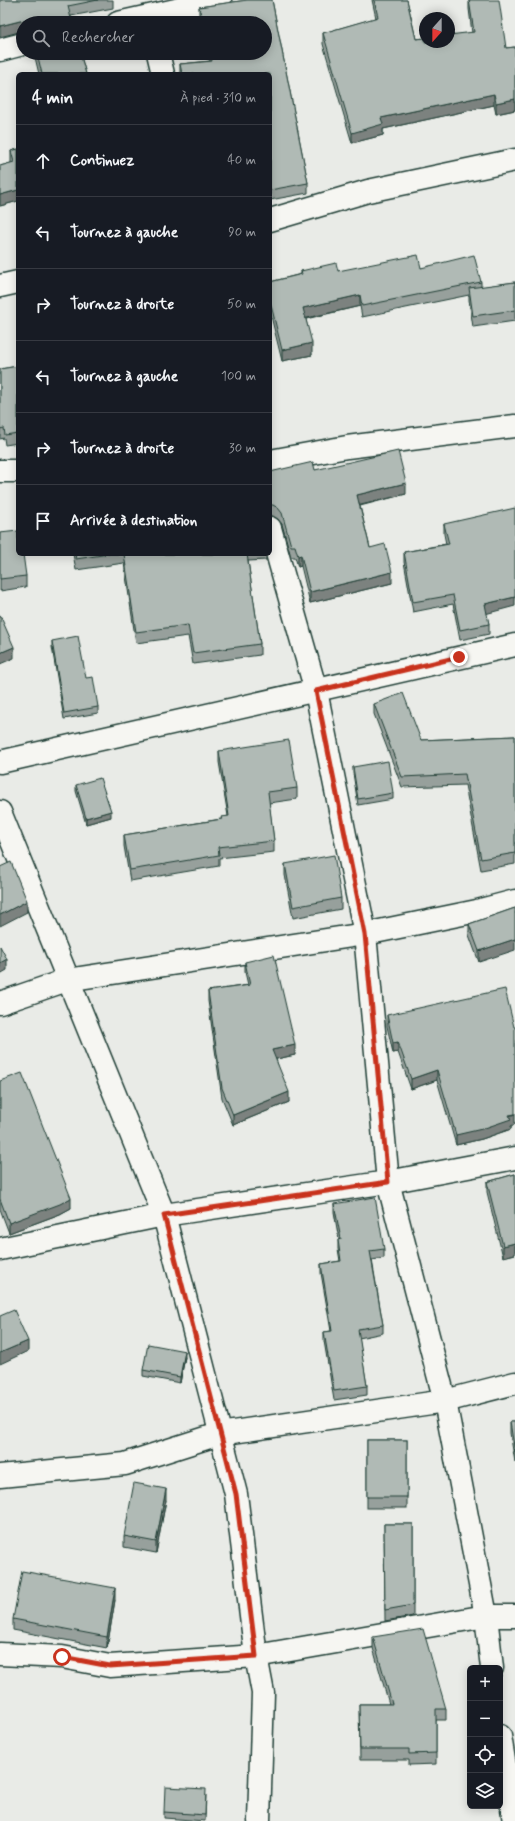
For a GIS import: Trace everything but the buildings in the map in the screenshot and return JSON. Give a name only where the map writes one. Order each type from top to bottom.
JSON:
[{"type":"street","points":[[147,13],[220,0]]},
{"type":"street","points":[[0,50],[16,46]]},
{"type":"street","points":[[160,60],[163,72]]},
{"type":"street","points":[[272,219],[368,191],[515,160]]},
{"type":"street","points":[[0,286],[16,282]]},
{"type":"street","points":[[272,461],[347,447],[515,426]]},
{"type":"street","points":[[0,471],[16,471]]},
{"type":"street","points":[[272,535],[316,691],[365,934],[388,1182],[445,1401],[486,1616],[492,1665]]},
{"type":"street","points":[[0,762],[515,646]]},
{"type":"street","points":[[0,812],[67,980],[164,1215],[219,1434],[236,1494],[256,1656],[263,1693],[259,1821]]},
{"type":"street","points":[[0,1003],[67,980],[365,934],[477,911],[515,901]]},
{"type":"street","points":[[0,1249],[164,1215],[388,1182],[515,1158]]},
{"type":"street","points":[[0,1476],[125,1464],[219,1434],[445,1401],[515,1383]]},
{"type":"street","points":[[0,1654],[62,1657],[110,1666],[256,1656],[486,1616],[515,1616]]},
{"type":"street","points":[[500,1737],[514,1821]]},
{"type":"route","points":[[62,1657],[110,1666],[256,1656],[236,1494],[219,1434],[164,1215],[388,1182],[365,934],[316,691],[459,657]]}]
